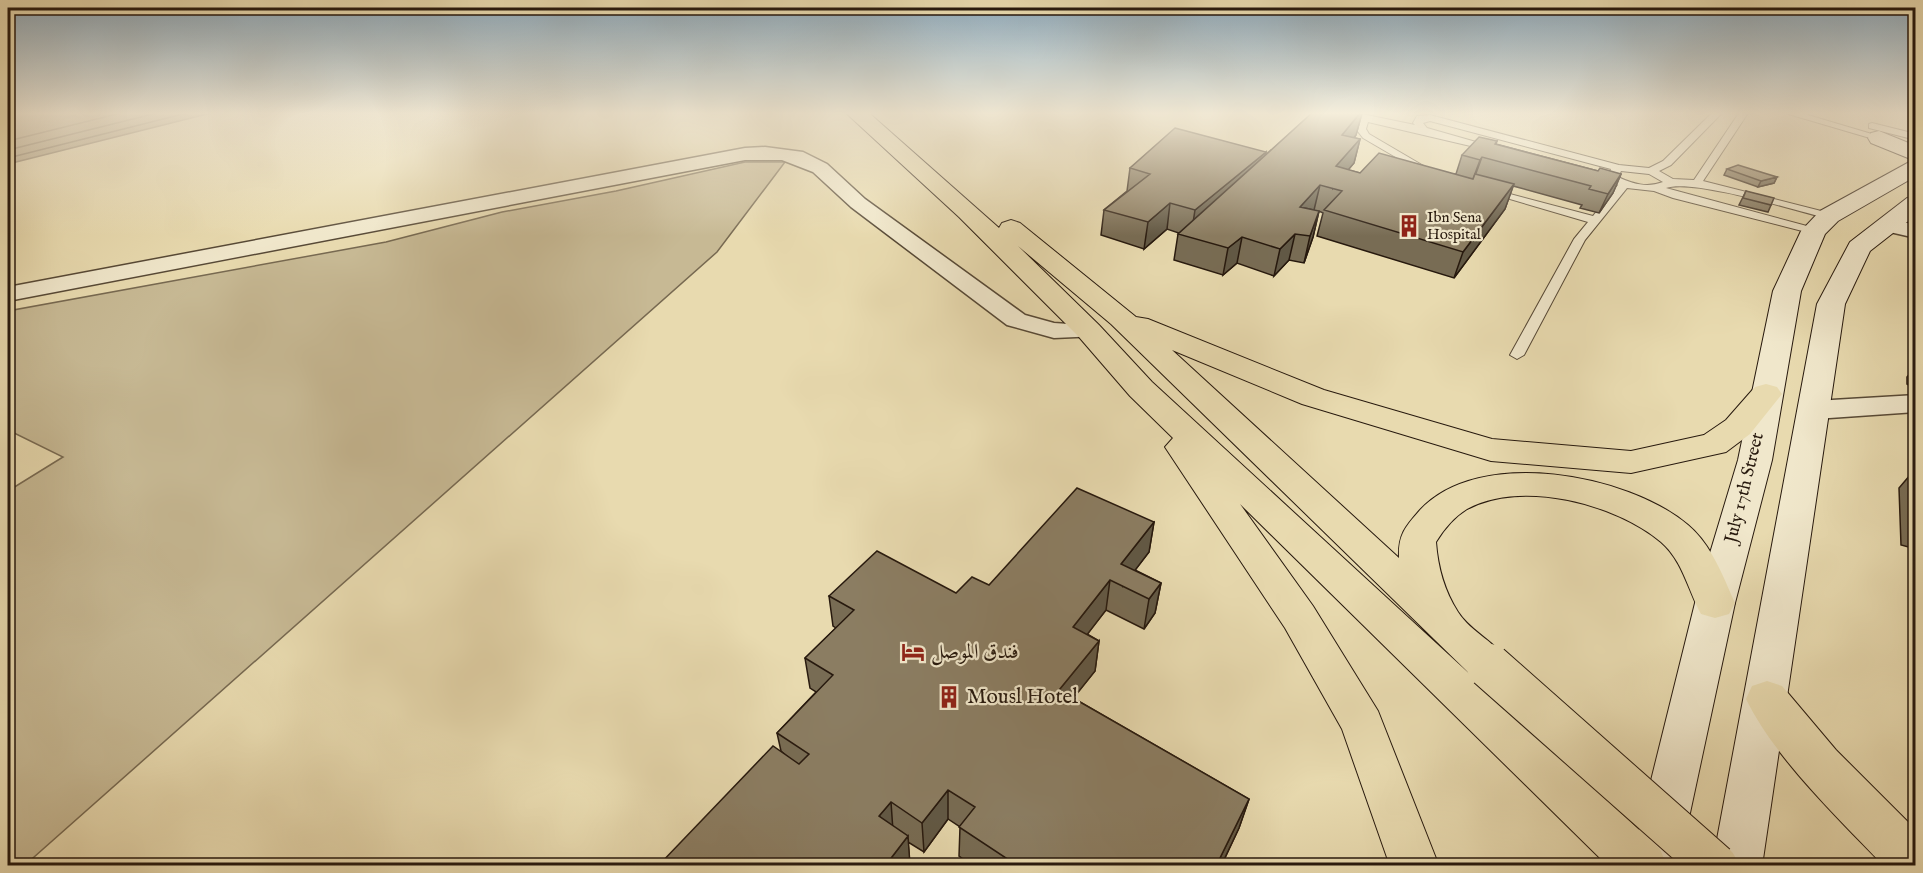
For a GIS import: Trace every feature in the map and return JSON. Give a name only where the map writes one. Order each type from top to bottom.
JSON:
[{"type":"highway","points":[[907,154],[1089,331],[1141,389],[1299,617],[1362,724],[1415,866]]},
{"type":"highway","points":[[914,154],[1120,318],[1443,621]]},
{"type":"highway","points":[[1120,318],[1313,397],[1491,450],[1631,462],[1714,444],[1738,427],[1766,394]]},
{"type":"highway","points":[[1141,389],[1474,678],[1715,866]]},
{"type":"highway","points":[[1643,866],[1474,678],[1419,573],[1417,540],[1435,516],[1456,500],[1479,490],[1530,485],[1591,494],[1645,514],[1675,534],[1696,560],[1715,603]]},
{"type":"highway","points":[[1767,699],[1799,742],[1871,821],[1916,864]]},
{"type":"main road","points":[[1822,223],[1916,166]]},
{"type":"main road","points":[[1737,866],[1767,699],[1831,304],[1859,247],[1907,220]]},
{"type":"main road","name":"July 17th Street","points":[[1654,866],[1715,603],[1755,460],[1787,291],[1822,223]]},
{"type":"main road","points":[[1787,291],[1831,304]]},
{"type":"street","points":[[8,294],[750,154]]},
{"type":"street","points":[[795,154],[836,181],[858,203],[1016,320],[1054,330],[1089,331]]},
{"type":"street","points":[[1815,410],[1916,403]]},
{"type":"lane","points":[[1394,154],[1435,175]]},
{"type":"lane","points":[[1565,154],[1619,168],[1651,171],[1671,182],[1697,183],[1822,223]]},
{"type":"lane","points":[[1651,171],[1682,154]]},
{"type":"lane","points":[[1697,183],[1708,154]]},
{"type":"lane","points":[[1517,355],[1580,239],[1596,220],[1613,180],[1612,172],[1619,168]]},
{"type":"lane","points":[[1613,180],[1658,189],[1677,196],[1822,223]]},
{"type":"lane","points":[[1658,189],[1671,182]]},
{"type":"lane","points":[[1480,189],[1596,220]]},
{"type":"shaded area","points":[[745,162],[785,162],[717,252],[25,865],[8,865],[8,491],[63,457],[8,430],[8,311],[386,242],[502,212],[616,191]]},
{"type":"water","points":[[8,154],[49,154],[8,164]]},
{"type":"building","points":[[1146,154],[1264,154],[1195,210],[1170,203],[1148,222],[1104,210],[1150,174],[1130,168]]},
{"type":"building","points":[[1267,154],[1347,154],[1336,166],[1360,173],[1378,154],[1382,154],[1473,179],[1475,174],[1514,184],[1463,252],[1324,210],[1342,191],[1320,185],[1300,207],[1319,211],[1310,236],[1295,234],[1280,249],[1242,237],[1228,248],[1178,234]]},
{"type":"building","points":[[1532,154],[1598,171],[1600,168],[1621,174],[1608,194],[1589,189],[1591,186],[1482,157],[1480,160],[1462,155]]},
{"type":"building","points":[[1738,165],[1777,177],[1761,181],[1727,169]]},
{"type":"building","points":[[1746,191],[1774,198],[1771,205],[1743,198]]},
{"type":"building","name":"Mousl Hotel","points":[[1077,488],[1154,522],[1121,564],[1161,583],[1149,599],[1110,580],[1073,627],[1099,641],[1059,690],[1249,799],[1220,858],[1233,866],[1018,866],[959,827],[975,807],[948,790],[922,823],[891,802],[879,816],[908,836],[885,866],[658,866],[773,746],[799,764],[809,754],[777,733],[833,675],[805,658],[854,610],[829,596],[877,551],[956,593],[972,577],[989,585]]},
{"type":"place","name":"Ibn Sena Hospital","points":[[1409,226]]},
{"type":"place","name":"فندق الموصل","points":[[913,652]]},
{"type":"place","name":"Mousl Hotel","points":[[949,697]]}]
